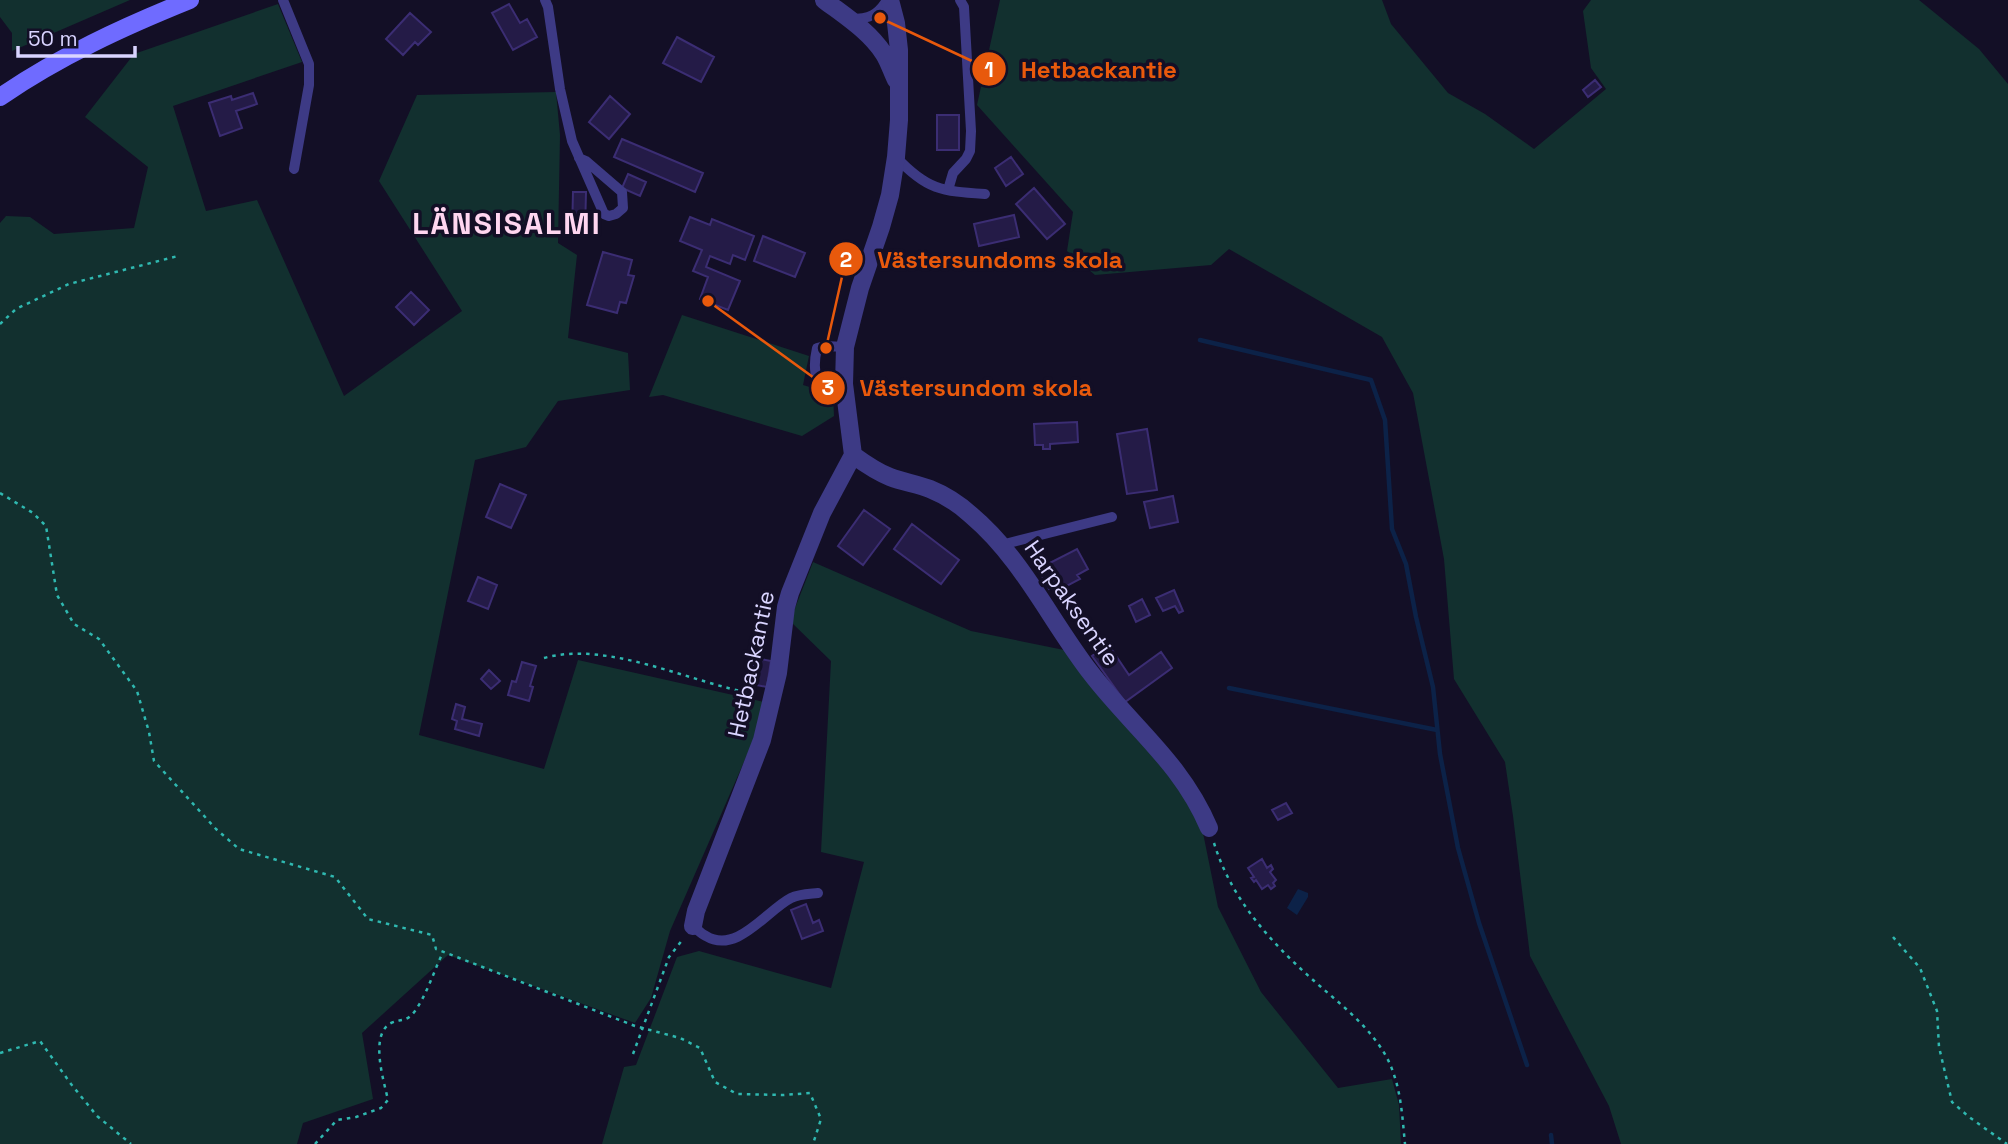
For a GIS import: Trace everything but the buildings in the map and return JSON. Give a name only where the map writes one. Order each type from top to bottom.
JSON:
[{"type":"street","points":[[0,97],[76,50],[190,0]]},
{"type":"street","points":[[824,0],[869,36],[884,54],[898,87]]},
{"type":"street","points":[[853,455],[844,384],[845,347],[860,288],[890,195],[899,120],[899,50],[896,23],[889,0]]},
{"type":"street","name":"Harpaksentie","points":[[853,455],[888,476],[930,489],[958,505],[1001,545],[1047,607],[1088,670],[1183,779],[1209,828]]},
{"type":"street","name":"Hetbackantie","points":[[693,926],[696,911],[762,740],[778,673],[790,593],[822,513],[853,455]]},
{"type":"lane","points":[[283,0],[309,64],[309,85],[294,169]]},
{"type":"lane","points":[[545,0],[572,141],[579,158],[604,214],[617,214],[623,208],[622,192],[579,158]]},
{"type":"lane","points":[[851,19],[871,17],[889,0]]},
{"type":"lane","points":[[948,190],[953,173],[966,159],[970,150],[964,7],[960,0]]},
{"type":"lane","points":[[896,157],[930,186],[985,194]]},
{"type":"lane","points":[[844,384],[827,387],[820,384],[817,379],[816,355],[817,348],[821,346],[845,347]]},
{"type":"lane","points":[[1001,545],[1112,517]]},
{"type":"lane","points":[[693,926],[707,937],[721,941],[729,939],[751,929],[792,897],[818,893]]},
{"type":"path","points":[[0,324],[16,309],[69,284],[178,256]]},
{"type":"path","points":[[0,493],[33,513],[46,526],[57,595],[74,624],[99,639],[136,691],[149,732],[153,761],[216,829],[239,849],[335,877],[368,919],[432,935],[436,949],[635,1026],[680,1038],[700,1048],[715,1082],[737,1094],[810,1093],[821,1119],[813,1144]]},
{"type":"path","points":[[544,659],[559,654],[607,655],[772,697]]},
{"type":"path","points":[[1209,828],[1217,854],[1247,910],[1288,956],[1350,1012],[1386,1056],[1402,1104],[1405,1144]]},
{"type":"path","points":[[633,1054],[669,957],[693,926]]},
{"type":"path","points":[[1893,937],[1920,968],[1937,1010],[1939,1046],[1952,1102],[1969,1118],[2007,1144]]},
{"type":"path","points":[[315,1144],[337,1120],[356,1117],[381,1108],[388,1100],[378,1042],[382,1032],[391,1023],[408,1020],[416,1010],[443,952]]},
{"type":"path","points":[[0,1053],[40,1041],[97,1116],[131,1144]]},
{"type":"green space","points":[[0,0],[130,0],[12,51],[12,33],[0,17]]},
{"type":"green space","points":[[1000,0],[1382,0],[1391,24],[1448,93],[1485,114],[1534,149],[1606,89],[1591,68],[1583,11],[1591,0],[1919,0],[1979,49],[2008,84],[2008,1144],[1621,1144],[1609,1106],[1530,956],[1505,762],[1454,679],[1444,559],[1413,393],[1382,337],[1229,249],[1211,265],[1095,275],[1067,251],[1073,212],[977,105]]},
{"type":"green space","points":[[278,4],[302,62],[173,106],[206,211],[257,200],[344,396],[462,311],[379,181],[417,95],[556,92],[560,135],[558,243],[577,255],[568,338],[628,353],[630,390],[558,401],[526,447],[475,460],[419,735],[544,769],[578,660],[764,702],[754,739],[670,931],[651,998],[635,1023],[448,955],[362,1033],[373,1099],[303,1123],[297,1144],[0,1144],[0,223],[6,216],[30,217],[54,234],[134,228],[148,167],[85,117],[134,54]]},
{"type":"green space","points":[[682,315],[809,356],[803,385],[833,394],[834,416],[802,436],[663,395],[649,397]]},
{"type":"green space","points":[[813,562],[971,631],[1069,651],[1185,793],[1202,828],[1218,907],[1261,992],[1338,1088],[1392,1079],[1399,1105],[1401,1144],[602,1144],[624,1067],[636,1065],[677,957],[699,951],[831,988],[864,862],[821,852],[831,661],[790,621]]},
{"type":"water","points":[[1298,889],[1308,893],[1308,897],[1297,915],[1287,908]]},
{"type":"waterway","points":[[1200,340],[1371,380],[1385,420],[1392,529],[1406,564],[1433,687],[1440,754],[1458,848],[1479,923],[1527,1065]]},
{"type":"waterway","points":[[1229,688],[1437,730]]},
{"type":"waterway","points":[[1551,1135],[1552,1144]]},
{"type":"place","name":"Hetbackantie","points":[[880,18]]},
{"type":"place","name":"Västersundom skola","points":[[708,301]]},
{"type":"place","name":"Västersundoms skola","points":[[826,348]]},
{"type":"district","name":"LÄNSISALMI","points":[[507,224]]}]
